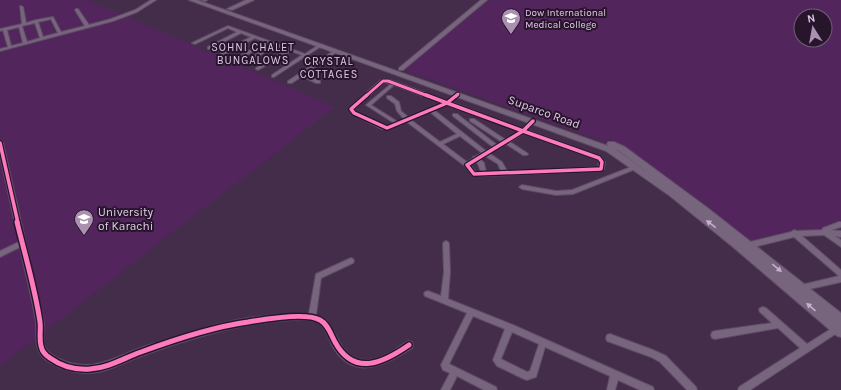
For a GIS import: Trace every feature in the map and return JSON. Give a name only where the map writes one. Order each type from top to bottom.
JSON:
[{"type":"main road","name":"Suparco Road","points":[[192,0],[401,69],[458,94],[609,149],[748,247],[839,331]]},
{"type":"main road","name":"Suparco Road","points":[[203,0],[292,33],[321,46],[622,149],[802,288],[841,320]]},
{"type":"main road","points":[[230,9],[251,0]]},
{"type":"main road","points":[[401,69],[484,0]]},
{"type":"street","points":[[0,50],[112,20],[136,11],[154,0]]},
{"type":"street","points":[[21,7],[25,43]]},
{"type":"street","points":[[77,10],[88,27]]},
{"type":"street","points":[[0,30],[53,18],[60,34]]},
{"type":"street","points":[[36,21],[42,39]]},
{"type":"street","points":[[194,43],[226,27],[305,55]]},
{"type":"street","points":[[5,29],[10,48]]},
{"type":"street","points":[[209,48],[240,32]]},
{"type":"street","points":[[223,54],[254,37]]},
{"type":"street","points":[[236,60],[267,42]]},
{"type":"street","points":[[244,63],[275,45]]},
{"type":"street","points":[[274,76],[321,46]]},
{"type":"street","points":[[258,69],[290,50]]},
{"type":"street","points":[[290,82],[336,51]]},
{"type":"street","points":[[301,74],[318,82]]},
{"type":"street","points":[[389,97],[397,103],[399,111],[408,120],[467,165],[474,174],[599,170],[602,168],[602,162],[599,158],[447,103],[394,83],[383,81],[351,109],[354,113],[382,127],[388,127],[408,120],[447,103],[458,94]]},
{"type":"street","points":[[394,83],[368,105],[398,124]]},
{"type":"street","points":[[430,110],[500,163],[505,173]]},
{"type":"street","points":[[455,115],[496,147]]},
{"type":"street","points":[[472,120],[526,154]]},
{"type":"street","points":[[467,165],[475,158],[524,131],[533,121]]},
{"type":"street","points":[[439,144],[461,134]]},
{"type":"street","points":[[0,143],[21,244],[40,323],[41,347],[46,355],[70,367],[84,369],[120,362],[138,353],[222,327],[273,318],[319,319],[325,324],[340,351],[353,362],[374,364],[409,345]]},
{"type":"street","points":[[475,158],[481,164],[484,174]]},
{"type":"street","points":[[522,187],[556,192],[573,192],[636,167]]},
{"type":"street","points":[[824,231],[841,224]]},
{"type":"street","points":[[748,247],[794,233],[824,231],[841,234]]},
{"type":"street","points":[[824,231],[841,244]]},
{"type":"street","points":[[794,233],[841,274]]},
{"type":"street","points":[[0,254],[21,244]]},
{"type":"street","points":[[444,300],[447,272],[446,244]]},
{"type":"street","points":[[312,318],[318,276],[350,261]]},
{"type":"street","points":[[802,288],[841,280]]},
{"type":"street","points":[[428,294],[510,327],[650,390]]},
{"type":"street","points":[[763,310],[778,325],[807,349]]},
{"type":"street","points":[[472,311],[445,364],[446,367],[493,390]]},
{"type":"street","points":[[716,335],[778,325]]},
{"type":"street","points":[[510,327],[497,360],[500,363],[527,376],[534,374],[544,342]]},
{"type":"street","points":[[742,390],[807,349],[839,331]]},
{"type":"street","points":[[610,338],[663,359],[693,390]]},
{"type":"street","points":[[445,390],[455,371]]},
{"type":"street","points":[[611,390],[615,374]]},
{"type":"shaded area","name":"University of Karachi","points":[[0,0],[89,0],[335,107],[0,366]]},
{"type":"shaded area","points":[[488,0],[841,0],[841,235],[826,232],[749,243],[622,148],[404,70]]},
{"type":"cycle path","points":[[458,94],[447,103],[387,128],[354,113],[351,109],[383,81],[388,81],[441,100],[467,110],[520,130],[546,139],[599,158],[602,162],[601,169],[474,174],[467,165],[518,134],[526,128],[533,121]]},
{"type":"cycle path","points":[[0,143],[40,323],[40,336],[43,352],[49,358],[63,365],[79,369],[97,368],[143,351],[216,328],[270,319],[298,317],[309,317],[323,321],[337,346],[344,355],[353,362],[361,364],[378,362],[387,359],[409,345]]},
{"type":"place","name":"Dow International Medical College","points":[[511,35]]},
{"type":"place","name":"University of Karachi","points":[[84,236]]},
{"type":"district","name":"SOHNI CHALET BUNGALOWS","points":[[253,53]]},
{"type":"district","name":"CRYSTAL COTTAGES","points":[[329,67]]}]
